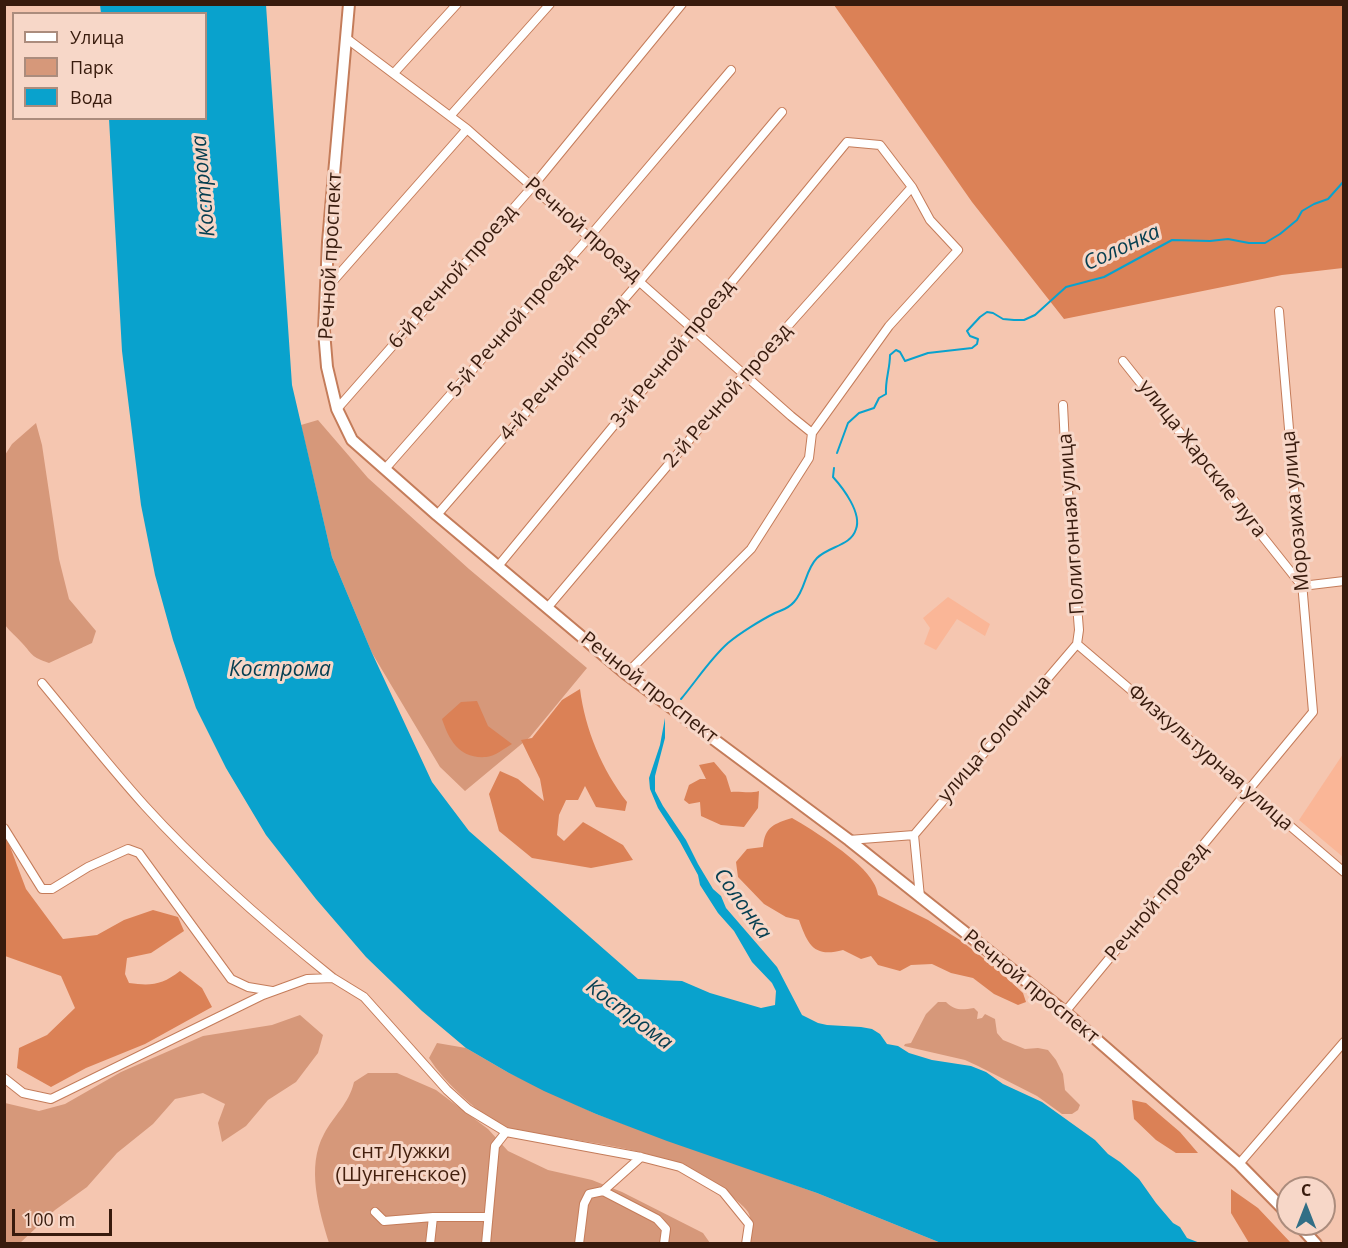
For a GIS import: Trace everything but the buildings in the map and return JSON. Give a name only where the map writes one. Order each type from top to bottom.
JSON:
[{"type":"street","name":"Речной проспект","points":[[349,4],[325,290],[324,331],[327,367],[337,409],[351,440],[626,674],[849,840],[1065,1012],[1239,1164],[1276,1202]]},
{"type":"street","points":[[394,74],[457,4]]},
{"type":"street","points":[[451,115],[550,4]]},
{"type":"street","name":"6-й Речной проезд","points":[[337,409],[533,186],[682,4]]},
{"type":"street","name":"Речной проезд","points":[[346,38],[468,129],[812,433]]},
{"type":"street","name":"5-й Речной проезд","points":[[385,469],[590,236],[730,70]]},
{"type":"street","name":"4-й Речной проезд","points":[[437,515],[640,281],[782,112]]},
{"type":"street","points":[[325,290],[468,129]]},
{"type":"street","name":"3-й Речной проезд","points":[[499,565],[847,142],[879,145],[912,187]]},
{"type":"street","points":[[626,674],[751,549],[809,458],[812,433],[889,326],[958,250],[930,220],[912,187]]},
{"type":"street","name":"2-й Речной проезд","points":[[548,607],[746,374],[912,187]]},
{"type":"street","name":"Морозиха улица","points":[[1279,310],[1313,712]]},
{"type":"street","name":"улица Жарские луга","points":[[1123,361],[1302,586]]},
{"type":"street","name":"Полигонная улица","points":[[1064,405],[1066,465],[1079,630],[1077,644]]},
{"type":"street","points":[[1302,586],[1344,581]]},
{"type":"street","name":"Физкультурная улица","points":[[1077,644],[1344,872]]},
{"type":"street","name":"улица Солоница","points":[[914,835],[1077,644]]},
{"type":"street","points":[[42,683],[146,807],[213,875],[268,926],[333,978],[364,997],[447,1090],[468,1109],[506,1132],[641,1157],[680,1167],[723,1192],[749,1224],[746,1244]]},
{"type":"street","name":"Речной проезд","points":[[1065,1012],[1313,712]]},
{"type":"street","points":[[4,828],[42,889],[52,889],[88,867],[128,849],[139,852],[231,979],[248,987],[274,991]]},
{"type":"street","points":[[849,840],[914,835],[920,897]]},
{"type":"street","points":[[4,1078],[23,1093],[51,1099],[274,991],[308,979],[333,978]]},
{"type":"street","points":[[1239,1164],[1344,1042]]},
{"type":"street","points":[[486,1244],[495,1146],[506,1132]]},
{"type":"street","points":[[579,1244],[584,1204],[589,1194],[603,1191],[641,1157]]},
{"type":"street","points":[[603,1191],[657,1219],[666,1229],[664,1244]]},
{"type":"street","points":[[375,1212],[384,1221],[433,1217],[488,1217]]},
{"type":"street","points":[[430,1244],[433,1217]]},
{"type":"shaded area","points":[[834,5],[1343,5],[1343,268],[1282,275],[1064,319],[972,202]]},
{"type":"shaded area","points":[[948,597],[990,624],[985,636],[957,619],[936,650],[924,644],[930,628],[923,618]]},
{"type":"shaded area","points":[[580,689],[590,734],[602,763],[627,802],[625,811],[596,807],[585,786],[578,800],[566,800],[559,815],[557,835],[564,841],[583,822],[623,845],[633,860],[591,868],[532,858],[499,831],[489,794],[500,771],[518,779],[544,801],[540,779],[521,740],[532,738],[562,700]]},
{"type":"shaded area","points":[[477,701],[488,726],[512,744],[489,757],[469,755],[456,747],[442,719],[461,702]]},
{"type":"shaded area","points":[[1343,754],[1343,857],[1299,820]]},
{"type":"shaded area","points":[[714,762],[726,776],[731,792],[759,791],[758,808],[744,827],[721,825],[701,816],[700,802],[689,804],[684,800],[689,785],[700,779],[706,779],[699,765]]},
{"type":"shaded area","points":[[792,818],[824,838],[859,865],[874,884],[878,895],[928,920],[960,940],[996,968],[1023,993],[1026,1002],[1018,1005],[994,994],[973,978],[951,973],[932,964],[911,965],[900,971],[878,965],[871,956],[861,959],[843,950],[819,951],[809,943],[799,920],[786,917],[764,904],[738,877],[736,862],[747,849],[763,847],[768,830]]},
{"type":"shaded area","points":[[5,839],[26,889],[63,939],[97,935],[124,920],[153,910],[178,917],[184,931],[151,953],[127,958],[125,974],[129,983],[150,984],[162,982],[180,971],[202,988],[212,1007],[145,1044],[86,1068],[51,1087],[17,1068],[19,1048],[47,1035],[75,1008],[61,976],[5,956]]},
{"type":"shaded area","points":[[1132,1100],[1146,1103],[1180,1132],[1198,1153],[1176,1153],[1156,1140],[1134,1119]]},
{"type":"shaded area","points":[[1231,1189],[1258,1208],[1276,1227],[1276,1236],[1284,1236],[1291,1243],[1249,1243],[1231,1213]]},
{"type":"green space","points":[[318,420],[368,478],[469,569],[587,668],[530,737],[465,791],[440,767],[372,653],[332,557],[301,425]]},
{"type":"green space","points":[[36,423],[42,445],[59,559],[69,599],[96,631],[92,643],[49,663],[33,655],[5,625],[5,455],[12,444]]},
{"type":"green space","points":[[938,1002],[946,1002],[959,1009],[974,1008],[978,1012],[977,1019],[982,1018],[985,1014],[995,1019],[997,1033],[1003,1040],[1025,1049],[1048,1050],[1063,1074],[1065,1090],[1080,1105],[1078,1110],[1072,1114],[1062,1114],[1037,1096],[965,1060],[904,1046],[911,1043],[926,1014]]},
{"type":"green space","points":[[300,1015],[323,1035],[318,1053],[296,1082],[268,1100],[246,1126],[222,1142],[218,1123],[225,1104],[203,1093],[175,1099],[153,1124],[117,1153],[87,1187],[55,1210],[20,1243],[5,1243],[5,1103],[39,1111],[65,1104],[121,1072],[203,1036],[272,1025]]},
{"type":"green space","points":[[437,1043],[466,1048],[509,1073],[596,1114],[817,1193],[941,1243],[751,1243],[751,1223],[747,1210],[717,1184],[696,1172],[649,1154],[518,1131],[497,1123],[464,1098],[429,1058]]},
{"type":"green space","name":"снт Лужки (Шунгенское)","points":[[368,1073],[397,1073],[436,1090],[488,1129],[508,1151],[548,1170],[592,1180],[622,1192],[703,1233],[710,1243],[329,1243],[318,1203],[316,1160],[324,1134],[349,1097],[354,1082]]},
{"type":"water","name":"Кострома","points":[[100,5],[266,5],[292,385],[332,557],[372,653],[432,782],[469,831],[638,979],[682,981],[710,993],[761,1008],[775,1005],[776,991],[772,983],[752,962],[734,931],[718,913],[700,885],[698,875],[658,808],[650,789],[649,778],[660,745],[665,718],[665,738],[655,776],[655,791],[713,889],[721,896],[726,908],[777,967],[802,1015],[827,1025],[872,1029],[880,1034],[887,1044],[898,1046],[909,1053],[932,1060],[971,1066],[1042,1102],[1095,1140],[1108,1154],[1120,1162],[1139,1179],[1156,1203],[1173,1223],[1180,1227],[1187,1238],[1200,1243],[941,1243],[817,1193],[596,1114],[544,1091],[466,1048],[422,1011],[366,957],[316,899],[266,835],[226,768],[196,708],[173,640],[155,575],[141,505],[122,351],[109,120],[207,120],[207,12],[101,12]]},
{"type":"waterway","name":"Солонка","points":[[837,453],[848,423],[859,413],[874,408],[879,398],[886,394],[890,355],[896,350],[900,352],[905,361],[928,353],[972,348],[977,344],[978,339],[970,336],[967,331],[987,312],[1003,319],[1024,320],[1035,315],[1066,287],[1104,277],[1172,240],[1228,239],[1265,243],[1297,220],[1302,211],[1328,199],[1344,181]]},
{"type":"waterway","name":"Солонка","points":[[681,699],[721,649],[738,635],[792,604],[798,597],[810,568],[817,558],[853,535],[857,523],[854,508],[833,477],[834,468]]}]
